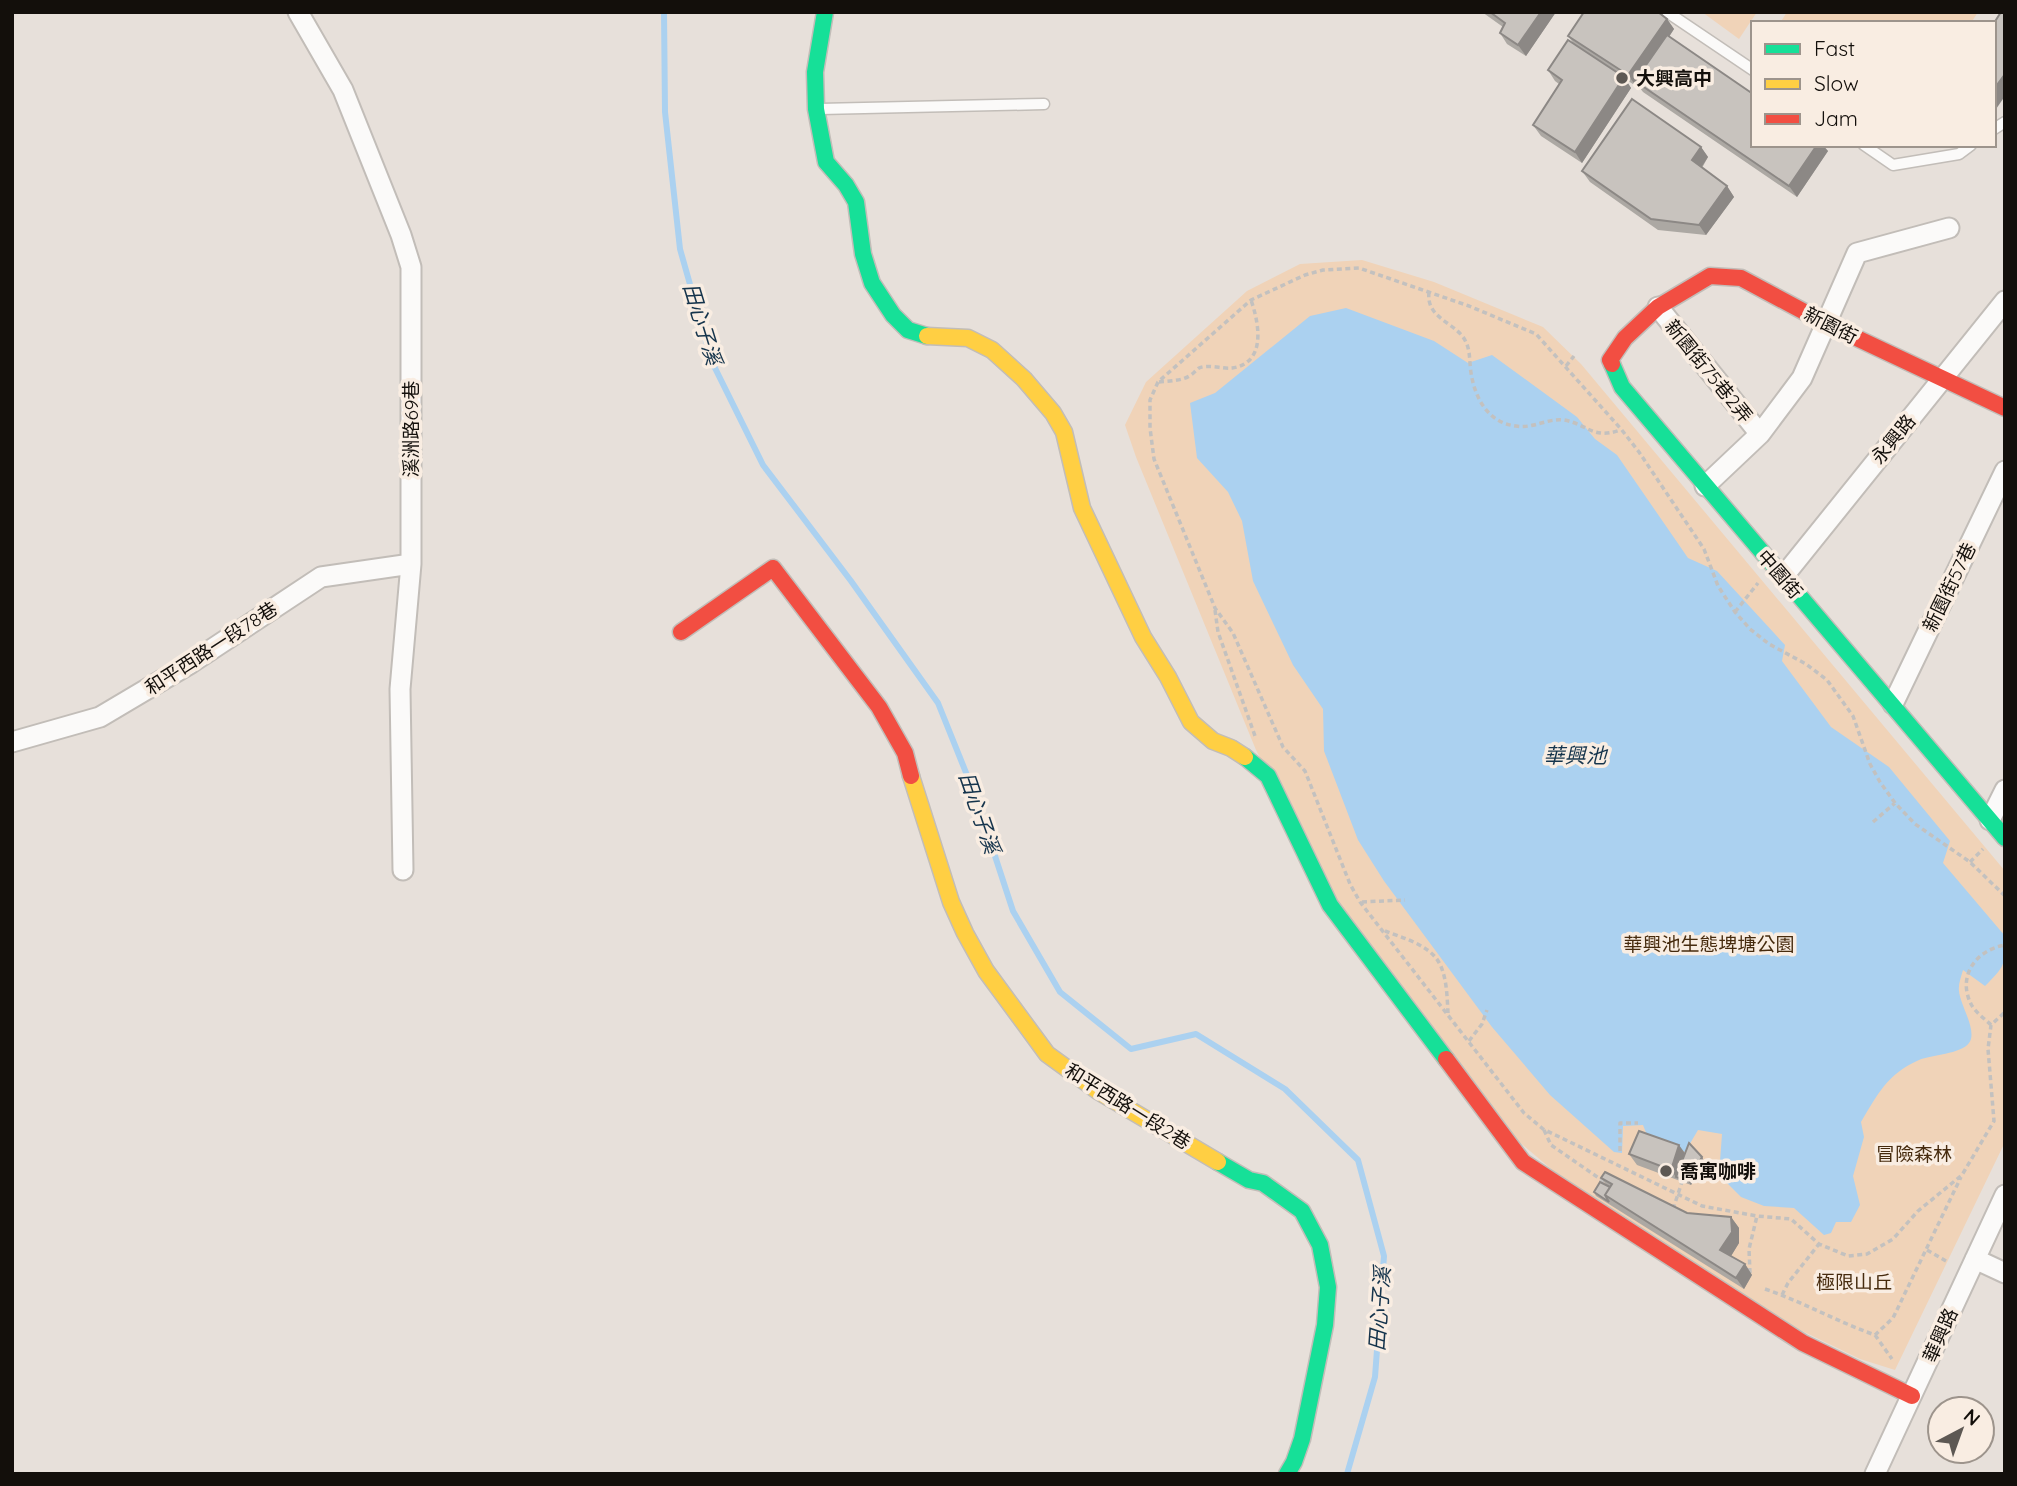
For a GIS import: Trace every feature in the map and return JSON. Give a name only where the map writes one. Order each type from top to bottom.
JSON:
[{"type":"street","name":"溪洲路69巷","points":[[298,12],[343,90],[401,235],[411,267],[411,564],[400,689],[403,870]]},
{"type":"street","points":[[825,12],[814,72],[816,109],[825,162],[846,185],[856,202],[859,230],[872,283],[893,315],[908,330],[929,337],[968,338],[992,350],[1024,379],[1053,412],[1064,432],[1082,508],[1143,638],[1168,677],[1191,722],[1213,741],[1231,748],[1253,762],[1268,776],[1329,905],[1523,1162],[1803,1343],[1912,1396]]},
{"type":"street","points":[[1705,486],[1760,434],[1802,378],[1857,253],[1949,228]]},
{"type":"street","name":"新園街","points":[[1658,307],[1710,276],[1741,278],[1827,324],[2005,408]]},
{"type":"street","name":"永興路","points":[[1783,577],[2005,301]]},
{"type":"street","name":"新園街75巷2弄","points":[[1658,307],[1760,434]]},
{"type":"street","name":"中園街","points":[[1658,307],[1625,338],[1610,360],[1622,387],[2005,838]]},
{"type":"street","name":"新園街57巷","points":[[1893,704],[2005,471]]},
{"type":"street","name":"和平西路一段78巷","points":[[12,742],[100,718],[191,663],[321,577],[411,564]]},
{"type":"street","name":"和平西路一段2巷","points":[[681,632],[774,568],[879,707],[905,753],[934,852],[965,933],[986,971],[1047,1054],[1098,1091],[1249,1180],[1263,1183],[1302,1211],[1320,1245],[1328,1287],[1325,1325],[1302,1439],[1287,1474]]},
{"type":"street","points":[[1990,820],[2005,790]]},
{"type":"street","name":"華興路","points":[[1875,1474],[2005,1195]]},
{"type":"street","points":[[1975,1259],[2005,1273]]},
{"type":"lane","points":[[1667,12],[1751,69]]},
{"type":"lane","points":[[816,109],[1044,104]]},
{"type":"lane","points":[[1867,147],[1893,164],[1959,154],[1968,147]]},
{"type":"path","points":[[1962,1175],[1919,1211],[1893,1239],[1867,1254],[1848,1255],[1819,1244],[1791,1219],[1702,1206],[1543,1129],[1524,1113],[1360,902],[1350,884],[1305,771],[1283,747],[1233,633],[1215,608],[1154,459],[1150,400],[1158,382],[1251,300],[1305,275],[1323,270],[1359,268],[1469,306],[1536,334],[1639,452],[1704,549],[1718,586],[1735,612],[1769,644],[1806,664],[1827,680],[1853,716],[1863,746],[1880,782],[1895,803],[1915,824],[1970,862],[2005,896]]},
{"type":"path","points":[[1429,292],[1430,307],[1461,334],[1468,345],[1475,393],[1485,410],[1494,418],[1513,426],[1529,427],[1553,420],[1566,421],[1590,431],[1609,434],[1621,429]]},
{"type":"path","points":[[1158,382],[1188,377],[1201,367],[1235,368],[1247,361],[1257,346],[1259,333],[1251,300]]},
{"type":"path","points":[[1566,366],[1574,356]]},
{"type":"path","points":[[1735,612],[1762,579]]},
{"type":"path","points":[[1215,608],[1218,632],[1258,745]]},
{"type":"path","points":[[1827,680],[1833,676]]},
{"type":"path","points":[[1873,822],[1895,803]]},
{"type":"path","points":[[1970,862],[1985,846]]},
{"type":"path","points":[[1360,902],[1405,900]]},
{"type":"path","points":[[1384,930],[1424,949],[1436,958],[1447,994],[1448,1014]]},
{"type":"path","points":[[1991,1025],[1972,1005],[1967,989],[1968,975],[1971,966],[1993,947],[2005,946]]},
{"type":"path","points":[[1469,1041],[1482,1024],[1487,1010]]},
{"type":"path","points":[[1875,1335],[1893,1318],[1962,1175],[1994,1121],[1988,1049],[1991,1025],[2005,1012]]},
{"type":"path","points":[[1620,1151],[1620,1123],[1638,1122]]},
{"type":"path","points":[[1543,1129],[1551,1145],[1611,1186]]},
{"type":"path","points":[[1673,1212],[1683,1178],[1689,1180]]},
{"type":"path","points":[[1750,1274],[1749,1249],[1757,1216]]},
{"type":"path","points":[[1782,1294],[1819,1244]]},
{"type":"path","points":[[1927,1250],[1946,1261]]},
{"type":"path","points":[[1759,1287],[1782,1294],[1875,1335],[1896,1366]]},
{"type":"green space","points":[[1702,12],[1757,12],[1739,39]]},
{"type":"green space","points":[[1787,12],[1978,12],[1972,21],[1781,21]]},
{"type":"green space","name":"華興池","points":[[1362,260],[1434,282],[1543,327],[1581,364],[2005,871],[2005,1142],[1895,1370],[1860,1359],[1798,1329],[1556,1173],[1511,1135],[1337,908],[1256,750],[1125,425],[1146,382],[1247,291],[1300,264]]},
{"type":"water","name":"華興池","points":[[1346,308],[1434,341],[1468,363],[1492,355],[1577,417],[1595,439],[1617,455],[1688,558],[1717,571],[1785,645],[1782,661],[1831,727],[1889,767],[1950,841],[1943,863],[2005,936],[2003,964],[1985,986],[1963,970],[1959,989],[1971,1032],[1969,1043],[1953,1052],[1919,1060],[1899,1072],[1884,1086],[1861,1122],[1864,1137],[1853,1176],[1860,1205],[1851,1222],[1836,1222],[1831,1233],[1824,1235],[1794,1208],[1764,1206],[1741,1197],[1719,1175],[1722,1134],[1698,1130],[1685,1152],[1649,1140],[1643,1125],[1623,1126],[1622,1153],[1614,1152],[1550,1095],[1492,1027],[1384,881],[1358,840],[1324,751],[1323,709],[1293,665],[1253,581],[1242,521],[1228,492],[1197,458],[1190,403],[1215,393],[1310,316]]},
{"type":"building","points":[[1490,12],[1541,12],[1518,45],[1500,33],[1505,23]]},
{"type":"building","points":[[1584,12],[1658,12],[1667,19],[1628,75],[1568,36]]},
{"type":"building","points":[[2001,12],[2005,12],[2005,74],[1996,86],[1996,21]]},
{"type":"building","points":[[1667,35],[1751,93],[1751,147],[1816,147],[1789,186],[1635,81]]},
{"type":"building","points":[[1568,40],[1624,77],[1575,152],[1533,125],[1562,80],[1548,70]]},
{"type":"building","points":[[1632,99],[1701,147],[1692,160],[1727,186],[1699,225],[1651,219],[1582,171]]},
{"type":"building","points":[[1639,1131],[1679,1145],[1671,1170],[1629,1154]]},
{"type":"building","points":[[1689,1143],[1702,1157],[1688,1181],[1676,1177]]},
{"type":"building","points":[[1605,1172],[1687,1213],[1731,1217],[1732,1232],[1720,1250],[1745,1264],[1736,1278],[1605,1195],[1612,1184],[1601,1178]]},
{"type":"building","points":[[1600,1182],[1610,1187],[1605,1195],[1609,1202],[1594,1192]]},
{"type":"waterway","name":"田心子溪","points":[[664,12],[665,112],[680,249],[712,362],[763,465],[851,581],[938,703],[975,795],[1013,911],[1060,992],[1131,1049],[1196,1034],[1285,1089],[1358,1160],[1384,1256],[1375,1377],[1347,1474]]},
{"type":"traffic: fast","points":[[825,12],[815,72],[816,109],[826,162],[846,185],[856,202],[863,254],[872,283],[893,315],[908,330],[927,336]]},
{"type":"traffic: fast","points":[[1612,364],[1622,387],[2005,838]]},
{"type":"traffic: fast","points":[[1245,757],[1268,776],[1330,905],[1446,1059]]},
{"type":"traffic: fast","points":[[1218,1162],[1249,1180],[1263,1183],[1302,1211],[1320,1245],[1328,1287],[1325,1325],[1302,1439],[1287,1474]]},
{"type":"traffic: slow","points":[[927,336],[968,338],[992,350],[1024,379],[1053,413],[1064,432],[1082,508],[1143,637],[1168,677],[1191,722],[1213,741],[1245,757]]},
{"type":"traffic: slow","points":[[911,776],[951,902],[965,933],[986,971],[1047,1054],[1098,1091],[1218,1162]]},
{"type":"traffic: jam","points":[[1612,364],[1610,360],[1625,338],[1658,307],[1710,276],[1741,278],[1827,324],[2005,408]]},
{"type":"traffic: jam","points":[[681,632],[773,568],[879,707],[905,753],[911,776]]},
{"type":"traffic: jam","points":[[1446,1059],[1523,1162],[1803,1343],[1912,1396]]},
{"type":"place","name":"大興高中","points":[[1622,78]]},
{"type":"place","name":"喬寓咖啡","points":[[1666,1171]]},
{"type":"park label","name":"華興池生態埤塘公園","points":[[1709,944]]},
{"type":"park label","name":"冒險森林","points":[[1914,1154]]},
{"type":"park label","name":"極限山丘","points":[[1854,1282]]}]
